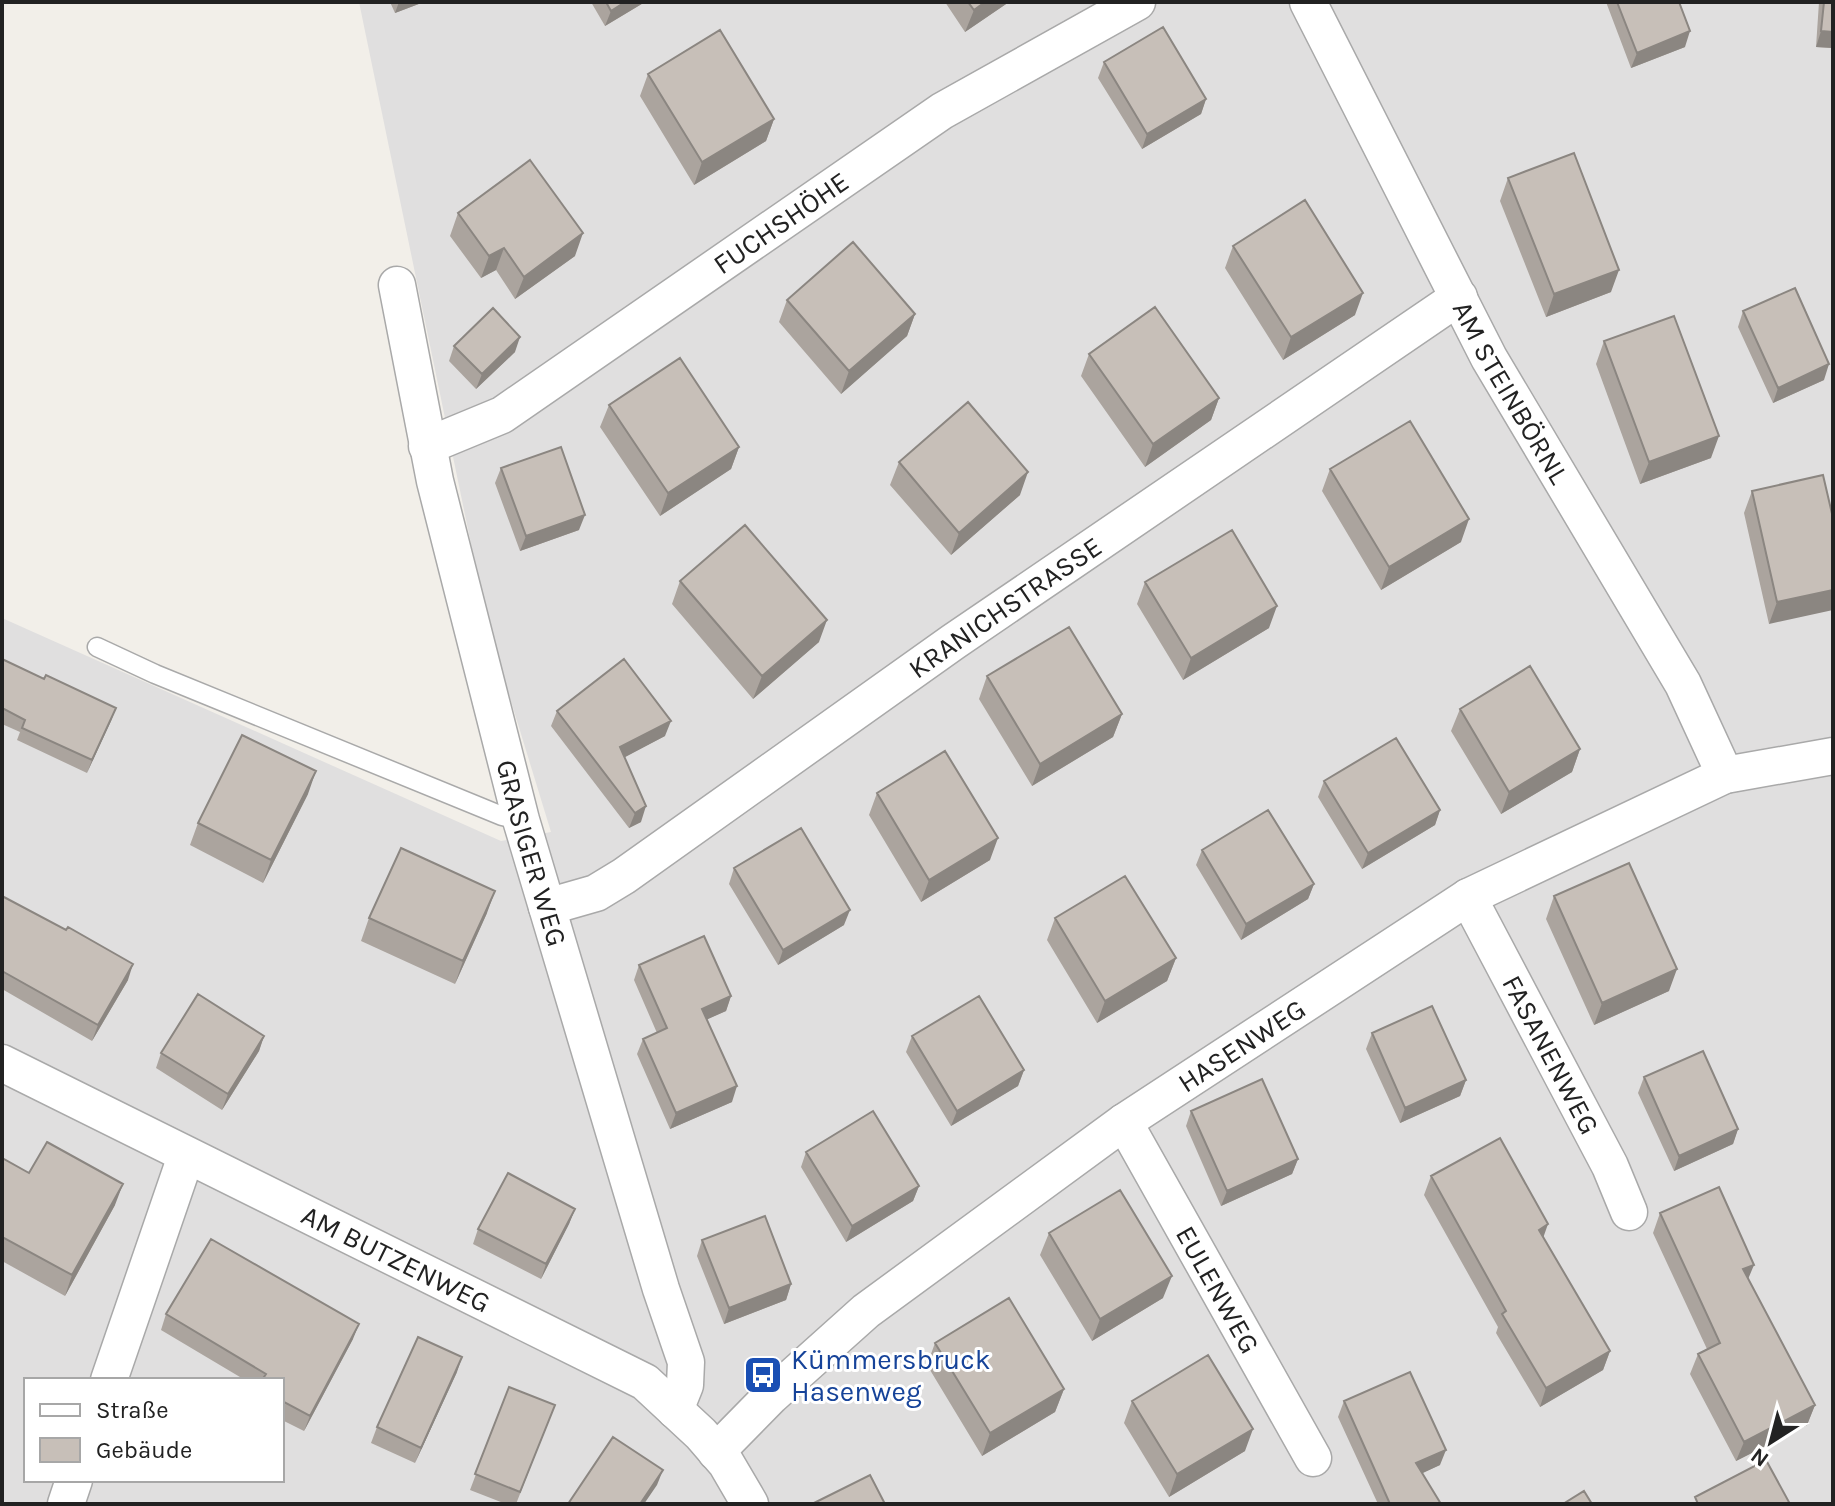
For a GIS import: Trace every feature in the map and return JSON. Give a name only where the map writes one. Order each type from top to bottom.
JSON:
[{"type":"street","name":"FUCHSHÖHE","points":[[427,446],[502,415],[942,111],[1137,2]]},
{"type":"street","name":"AM STEINBÖRNL","points":[[1308,2],[1489,358],[1683,684],[1725,775]]},
{"type":"street","name":"GRASIGER WEG","points":[[397,285],[427,446],[521,820],[661,1289],[686,1362],[685,1385],[675,1410]]},
{"type":"street","name":"KRANICHSTRASSE","points":[[547,907],[596,893],[624,876],[953,642],[1459,297]]},
{"type":"street","name":"HASENWEG","points":[[716,1452],[771,1396],[866,1311],[1124,1122],[1468,897],[1725,775],[1833,756]]},
{"type":"street","name":"FASANENWEG","points":[[1468,897],[1610,1166],[1629,1212]]},
{"type":"street","name":"AM BUTZENWEG","points":[[2,1063],[645,1382],[726,1463],[750,1504]]},
{"type":"street","name":"EULENWEG","points":[[1124,1122],[1313,1458]]},
{"type":"street","points":[[110,1378],[186,1156]]},
{"type":"street","points":[[66,1504],[73,1482]]},
{"type":"lane","points":[[97,647],[155,674],[487,810],[521,820]]},
{"type":"shaded area","points":[[359,2],[1833,2],[1833,1504],[2,1504],[2,618],[501,841],[551,832],[488,626]]},
{"type":"building","points":[[606,2],[625,2],[611,11]]},
{"type":"building","points":[[968,2],[985,2],[974,10]]},
{"type":"building","points":[[1617,2],[1679,2],[1690,31],[1637,53]]},
{"type":"building","points":[[1824,2],[1833,2],[1833,32],[1821,31]]},
{"type":"building","points":[[1163,27],[1206,99],[1147,134],[1104,62]]},
{"type":"building","points":[[720,30],[774,119],[702,162],[648,74]]},
{"type":"building","points":[[1574,153],[1619,270],[1554,294],[1508,178]]},
{"type":"building","points":[[530,160],[583,233],[524,277],[504,248],[489,256],[458,213]]},
{"type":"building","points":[[1305,200],[1363,293],[1291,337],[1233,246]]},
{"type":"building","points":[[853,242],[915,314],[849,371],[787,300]]},
{"type":"building","points":[[1795,288],[1829,364],[1778,388],[1743,311]]},
{"type":"building","points":[[1155,307],[1219,398],[1153,444],[1089,354]]},
{"type":"building","points":[[493,308],[520,337],[482,374],[454,346]]},
{"type":"building","points":[[1674,316],[1719,436],[1649,462],[1604,341]]},
{"type":"building","points":[[680,358],[739,447],[668,493],[609,405]]},
{"type":"building","points":[[968,402],[1028,472],[959,533],[899,462]]},
{"type":"building","points":[[1410,421],[1469,519],[1389,567],[1330,469]]},
{"type":"building","points":[[561,447],[585,515],[526,536],[501,468]]},
{"type":"building","points":[[1823,475],[1833,518],[1833,590],[1777,602],[1752,491]]},
{"type":"building","points":[[745,525],[827,620],[762,676],[680,581]]},
{"type":"building","points":[[1232,530],[1277,606],[1191,658],[1145,582]]},
{"type":"building","points":[[1069,627],[1122,714],[1040,764],[987,676]]},
{"type":"building","points":[[2,659],[44,679],[46,675],[116,708],[92,760],[22,728],[25,720],[2,708]]},
{"type":"building","points":[[624,659],[671,721],[620,747],[646,806],[635,813],[557,711]]},
{"type":"building","points":[[1530,666],[1580,749],[1509,792],[1460,709]]},
{"type":"building","points":[[242,735],[316,771],[271,860],[198,823]]},
{"type":"building","points":[[1396,738],[1440,810],[1368,853],[1324,781]]},
{"type":"building","points":[[945,751],[998,838],[929,880],[877,793]]},
{"type":"building","points":[[1268,810],[1314,884],[1246,924],[1202,850]]},
{"type":"building","points":[[801,828],[850,910],[783,950],[734,868]]},
{"type":"building","points":[[401,848],[495,891],[463,961],[369,918]]},
{"type":"building","points":[[1629,863],[1677,969],[1602,1003],[1554,896]]},
{"type":"building","points":[[1125,876],[1176,958],[1105,1001],[1055,918]]},
{"type":"building","points":[[2,896],[66,930],[68,927],[133,964],[98,1025],[2,971]]},
{"type":"building","points":[[704,936],[731,996],[702,1009],[737,1086],[676,1113],[643,1039],[667,1028],[639,965]]},
{"type":"building","points":[[198,994],[264,1036],[228,1094],[161,1053]]},
{"type":"building","points":[[979,996],[1024,1070],[957,1111],[912,1036]]},
{"type":"building","points":[[1432,1006],[1466,1080],[1405,1108],[1372,1033]]},
{"type":"building","points":[[1703,1051],[1738,1129],[1679,1156],[1644,1077]]},
{"type":"building","points":[[1262,1079],[1298,1159],[1227,1191],[1191,1111]]},
{"type":"building","points":[[873,1111],[919,1186],[852,1226],[806,1152]]},
{"type":"building","points":[[1500,1138],[1548,1224],[1539,1230],[1610,1351],[1546,1388],[1502,1314],[1506,1311],[1431,1176]]},
{"type":"building","points":[[47,1142],[123,1184],[72,1275],[2,1237],[2,1158],[29,1173]]},
{"type":"building","points":[[508,1173],[575,1209],[546,1264],[478,1229]]},
{"type":"building","points":[[1719,1187],[1754,1265],[1743,1269],[1815,1405],[1744,1442],[1698,1354],[1720,1343],[1660,1213]]},
{"type":"building","points":[[1120,1190],[1172,1276],[1100,1319],[1049,1233]]},
{"type":"building","points":[[765,1216],[791,1284],[729,1308],[702,1240]]},
{"type":"building","points":[[211,1239],[359,1324],[310,1416],[284,1402],[284,1378],[263,1378],[266,1374],[166,1314]]},
{"type":"building","points":[[1009,1298],[1064,1389],[990,1433],[935,1343]]},
{"type":"building","points":[[418,1337],[462,1357],[421,1448],[377,1427]]},
{"type":"building","points":[[1208,1355],[1253,1429],[1177,1474],[1132,1401]]},
{"type":"building","points":[[1410,1372],[1446,1450],[1416,1463],[1441,1504],[1390,1504],[1344,1401]]},
{"type":"building","points":[[509,1387],[555,1405],[520,1492],[475,1474]]},
{"type":"building","points":[[613,1437],[663,1470],[640,1504],[568,1504]]},
{"type":"building","points":[[1766,1460],[1790,1504],[1698,1504],[1695,1497]]},
{"type":"building","points":[[870,1475],[885,1504],[812,1504]]},
{"type":"building","points":[[1584,1491],[1592,1504],[1563,1504]]},
{"type":"place","name":"Kümmersbruck Hasenweg","points":[[763,1375]]}]
